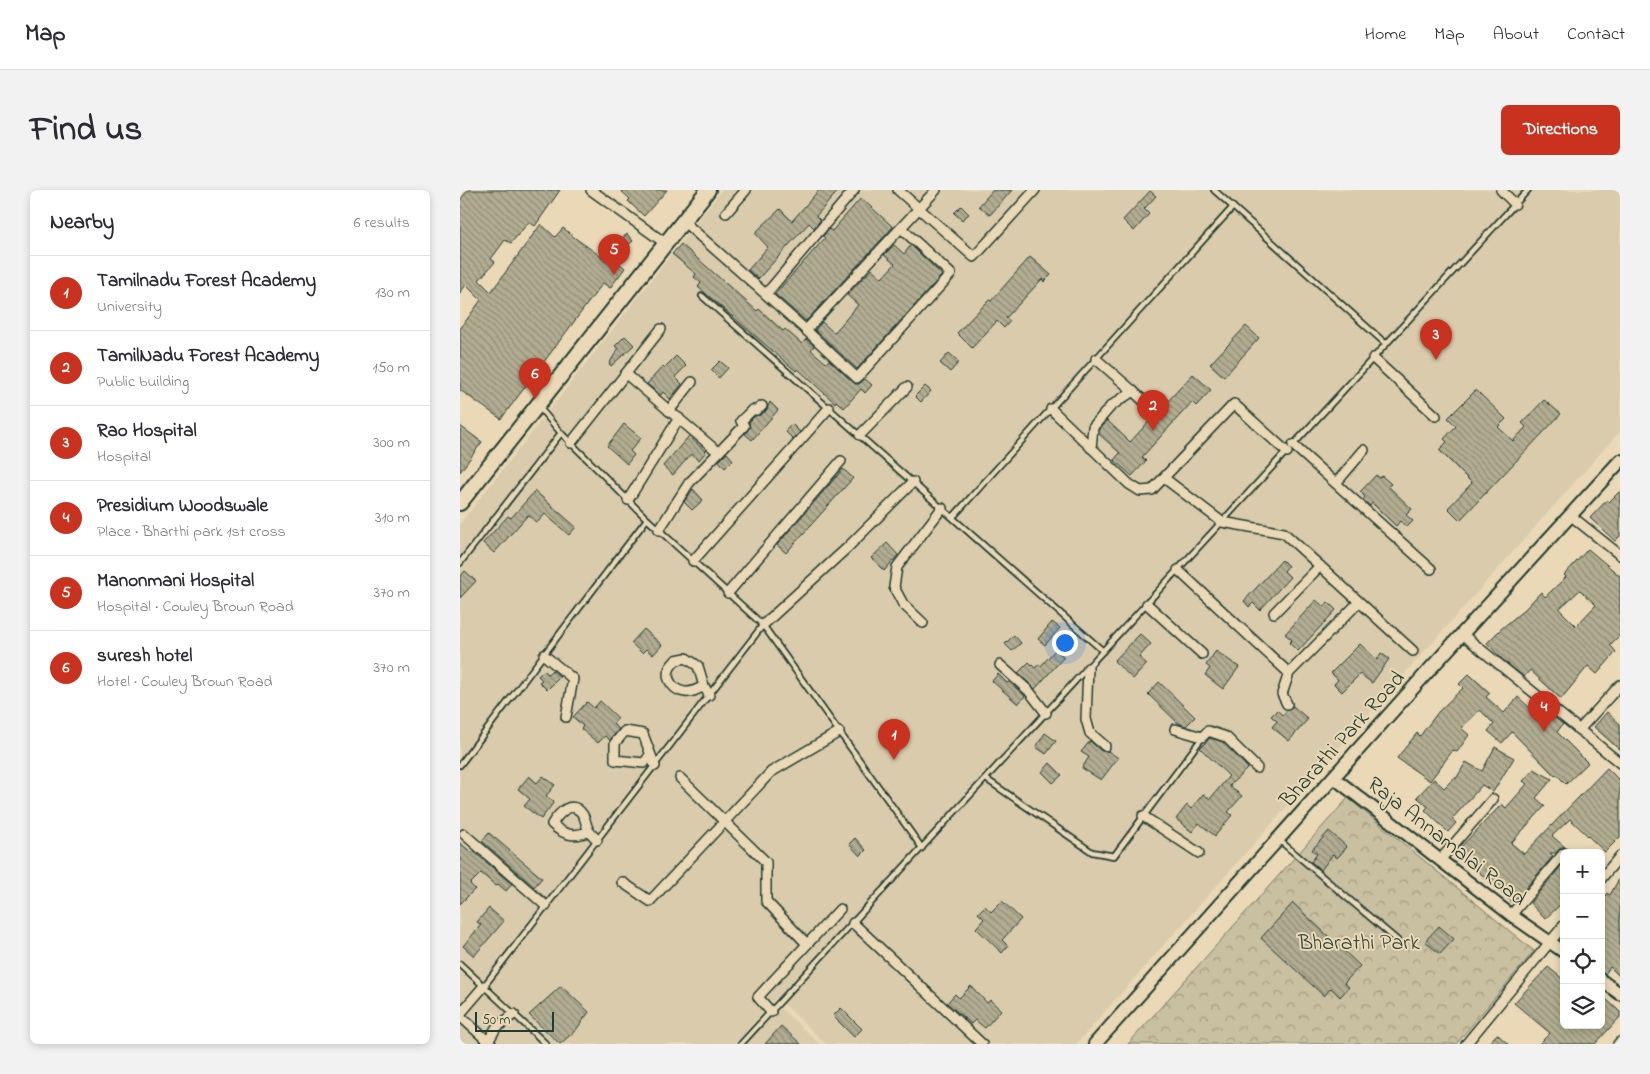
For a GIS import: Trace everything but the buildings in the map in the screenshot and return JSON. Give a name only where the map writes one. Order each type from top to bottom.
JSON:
[{"type":"main road","points":[[460,503],[708,190]]},
{"type":"main road","name":"Bharathi Park Road","points":[[1095,1044],[1333,777],[1620,461]]},
{"type":"street","points":[[590,190],[665,242]]},
{"type":"street","points":[[726,214],[746,190]]},
{"type":"street","points":[[766,294],[854,190]]},
{"type":"street","points":[[898,190],[974,257],[1035,190]]},
{"type":"street","points":[[806,330],[936,190]]},
{"type":"street","points":[[1501,190],[1515,204]]},
{"type":"street","points":[[683,221],[857,378],[951,274],[901,228]]},
{"type":"street","points":[[570,443],[661,329]]},
{"type":"street","points":[[1373,358],[1436,416]]},
{"type":"street","points":[[1096,359],[1149,406]]},
{"type":"street","points":[[626,374],[718,452]]},
{"type":"street","points":[[669,411],[692,382]]},
{"type":"street","points":[[860,436],[907,387]]},
{"type":"street","points":[[1091,448],[1093,427],[1111,406],[1133,391]]},
{"type":"street","points":[[1051,409],[1128,484],[1140,491],[1152,490],[1234,404],[1336,483],[1431,569]]},
{"type":"street","points":[[659,530],[688,483],[744,426],[741,421],[752,410],[758,410],[762,406]]},
{"type":"street","points":[[693,561],[829,408]]},
{"type":"street","points":[[628,500],[678,418]]},
{"type":"street","points":[[1336,483],[1364,450]]},
{"type":"street","points":[[728,593],[841,461]]},
{"type":"street","points":[[1164,478],[1222,522],[1284,533],[1413,651]]},
{"type":"street","points":[[763,626],[847,548],[913,482]]},
{"type":"street","points":[[923,623],[903,604],[894,587],[897,567],[942,508]]},
{"type":"street","points":[[1570,515],[1620,555]]},
{"type":"street","points":[[1274,613],[1320,566]]},
{"type":"street","points":[[1178,570],[1290,673]]},
{"type":"street","points":[[1287,704],[1282,694],[1290,673],[1359,602]]},
{"type":"street","points":[[1147,604],[1202,654]]},
{"type":"street","points":[[1462,634],[1620,763]]},
{"type":"street","points":[[544,655],[573,679],[566,717]]},
{"type":"street","points":[[1000,665],[1029,691],[1046,713]]},
{"type":"street","points":[[1088,668],[1086,719],[1090,733],[1105,746]]},
{"type":"street","points":[[1579,730],[1620,685]]},
{"type":"street","points":[[704,686],[709,695]]},
{"type":"street","points":[[1175,729],[1202,737],[1208,731],[1226,737],[1257,768]]},
{"type":"street","points":[[650,755],[644,762],[615,760],[615,743],[625,732],[644,734],[655,766]]},
{"type":"street","points":[[622,882],[650,901],[770,772],[840,732]]},
{"type":"street","name":"Raja Annamalai Road","points":[[1333,777],[1511,915],[1560,949]]},
{"type":"street","points":[[680,778],[766,862],[766,901],[807,944]]},
{"type":"street","points":[[1440,860],[1493,798]]},
{"type":"street","points":[[1143,816],[1199,853]]},
{"type":"street","points":[[589,831],[598,840]]},
{"type":"street","points":[[464,834],[546,906]]},
{"type":"street","points":[[1605,874],[1620,856]]},
{"type":"street","points":[[1511,915],[1560,858]]},
{"type":"street","points":[[771,1012],[758,997],[840,909]]},
{"type":"street","points":[[853,923],[982,1044]]},
{"type":"street","points":[[1466,1044],[1560,929]]},
{"type":"street","points":[[1605,983],[1620,994]]},
{"type":"street","points":[[484,986],[460,1015],[490,1043],[496,1028],[514,1014]]},
{"type":"lane","points":[[1214,190],[1386,344]]},
{"type":"lane","points":[[742,1044],[1528,190]]},
{"type":"lane","points":[[953,517],[1233,207]]},
{"type":"lane","points":[[702,296],[1103,651]]},
{"type":"lane","points":[[537,405],[570,443],[647,519],[763,626],[922,848]]},
{"type":"lane","points":[[460,562],[561,433]]},
{"type":"lane","points":[[460,765],[647,519]]},
{"type":"lane","points":[[484,986],[763,626]]},
{"type":"lane","points":[[986,779],[1092,852],[1114,856],[1202,737]]},
{"type":"lane","points":[[1278,839],[1397,940]]},
{"type":"lane","points":[[460,964],[546,1044]]},
{"type":"shaded area","points":[[722,190],[1620,190],[1620,431],[1076,1044],[826,1044],[777,997],[735,1044],[460,1044],[460,524]]},
{"type":"shaded area","points":[[779,1007],[820,1044],[745,1044]]},
{"type":"green space","name":"Bharathi Park","points":[[1348,798],[1534,951],[1456,1044],[1128,1044]]},
{"type":"place","name":"Manonmani Hospital","points":[[614,275]]},
{"type":"place","name":"Rao Hospital","points":[[1436,360]]},
{"type":"place","name":"suresh hotel","points":[[535,399]]},
{"type":"place","name":"TamilNadu Forest Academy","points":[[1153,431]]},
{"type":"place","name":"Presidium Woodswale","points":[[1544,732]]},
{"type":"place","name":"Tamilnadu Forest Academy","points":[[894,760]]}]
